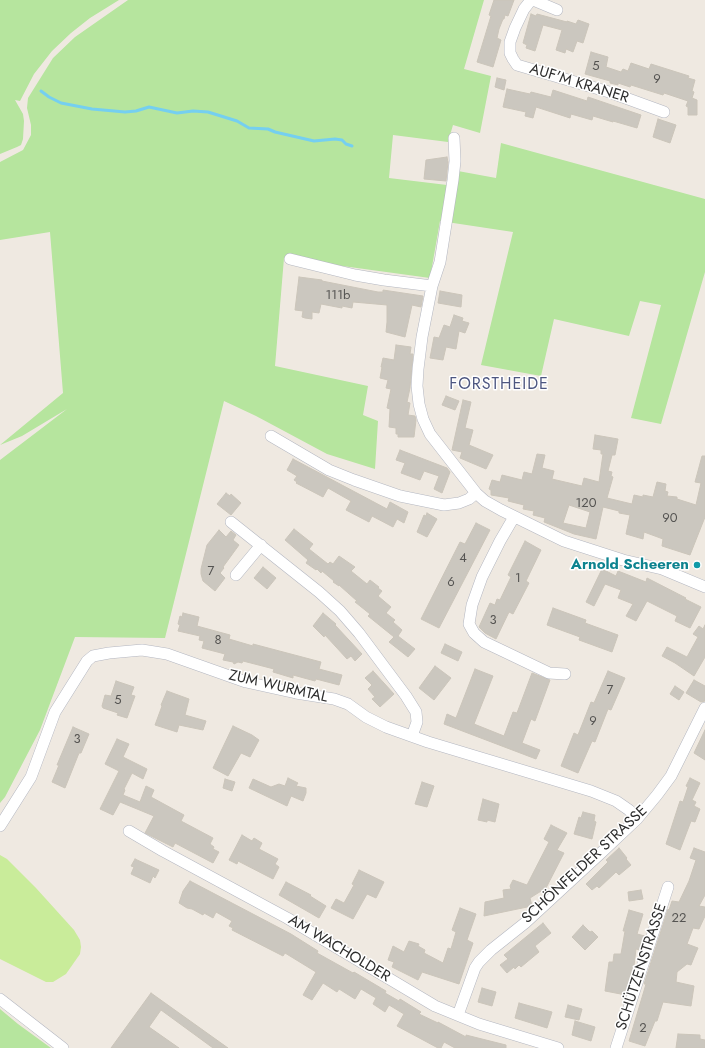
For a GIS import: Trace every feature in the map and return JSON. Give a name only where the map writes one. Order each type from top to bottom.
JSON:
[{"type":"street","name":"AUF'M KRANER","points":[[557,10],[532,0],[524,9],[510,42],[510,53],[512,59],[518,65],[609,92],[664,112]]},
{"type":"street","points":[[454,138],[455,161],[453,180],[440,262],[432,286],[420,353],[417,386],[419,404],[423,419],[430,434],[476,493],[485,501],[514,517],[570,543],[623,560],[662,569],[705,587]]},
{"type":"street","points":[[290,259],[362,276],[432,286]]},
{"type":"street","points":[[271,436],[329,470],[400,496],[444,505],[459,503],[476,493]]},
{"type":"street","points":[[514,517],[500,541],[482,578],[472,605],[469,624],[474,632],[484,642],[503,652],[549,674],[566,674]]},
{"type":"street","points":[[231,522],[319,592],[340,611],[359,632],[416,712],[417,722],[412,736]]},
{"type":"street","points":[[236,576],[261,545]]},
{"type":"street","name":"ZUM WURMTAL","points":[[0,826],[31,777],[55,712],[87,661],[93,656],[142,650],[166,654],[246,682],[296,693],[334,699],[348,704],[366,717],[386,727],[428,742],[591,791],[616,801],[629,810],[637,819]]},
{"type":"street","name":"SCHÖNFELDER STRASSE","points":[[458,1016],[475,968],[479,962],[491,950],[525,923],[637,819],[672,776],[705,708]]},
{"type":"street","name":"AM WACHOLDER","points":[[129,830],[163,851],[281,914],[435,1006],[479,1024],[558,1048]]},
{"type":"street","name":"SCHÜTZENSTRASSE","points":[[616,1048],[668,887]]},
{"type":"street","points":[[0,999],[63,1048]]},
{"type":"green space","points":[[0,0],[119,0],[90,18],[71,33],[52,51],[34,74],[20,101],[15,100],[23,114],[24,121],[23,139],[21,145],[0,154]]},
{"type":"green space","points":[[128,0],[484,0],[464,69],[491,76],[480,133],[453,125],[448,142],[393,135],[389,178],[447,185],[458,171],[496,178],[501,143],[705,199],[705,272],[661,424],[631,418],[661,305],[640,301],[629,336],[554,319],[541,376],[481,365],[513,232],[440,221],[430,278],[284,258],[275,366],[368,386],[363,415],[378,421],[375,469],[327,454],[256,416],[224,401],[165,638],[75,637],[40,730],[5,797],[0,803],[0,460],[67,409],[22,436],[0,445],[63,393],[50,232],[0,240],[0,162],[23,150],[31,135],[31,125],[27,108],[28,98],[53,58],[75,37]]},
{"type":"green space","points":[[0,855],[7,859],[36,888],[74,930],[80,940],[80,954],[66,974],[53,982],[46,982],[0,959]]},
{"type":"green space","points":[[0,1009],[18,1024],[51,1048],[0,1048]]},
{"type":"building","points":[[494,0],[514,0],[508,16],[505,15],[499,29],[497,38],[501,40],[493,67],[477,62],[491,16],[489,15]]},
{"type":"building","points":[[531,14],[536,16],[537,14],[576,24],[578,20],[589,24],[583,43],[577,41],[573,52],[566,49],[565,53],[556,50],[562,30],[543,25],[535,51],[526,48],[527,45],[523,43]]},
{"type":"building","points":[[591,52],[608,57],[606,67],[621,72],[623,69],[628,71],[631,63],[649,69],[651,64],[689,76],[688,78],[695,80],[692,98],[697,100],[697,115],[688,115],[688,107],[686,106],[688,101],[664,93],[663,95],[631,85],[630,87],[618,83],[618,85],[610,83],[610,81],[585,74]]},
{"type":"building","points":[[497,78],[506,80],[504,90],[495,87]]},
{"type":"building","points":[[507,89],[530,94],[531,92],[551,97],[553,90],[587,101],[588,97],[641,115],[637,128],[593,116],[592,120],[571,114],[570,118],[536,107],[533,118],[525,116],[526,112],[503,107]]},
{"type":"building","points":[[658,119],[676,125],[670,143],[653,137]]},
{"type":"building","points":[[447,157],[448,162],[446,181],[424,179],[426,160]]},
{"type":"building","points":[[299,277],[322,280],[378,292],[383,292],[383,290],[423,296],[421,307],[412,305],[405,337],[386,332],[387,305],[353,302],[352,308],[342,306],[342,308],[321,304],[319,313],[312,312],[312,319],[305,318],[302,317],[303,311],[295,310]]},
{"type":"building","points":[[440,291],[462,295],[461,307],[438,303]]},
{"type":"building","points":[[454,315],[463,318],[462,321],[469,323],[465,333],[459,331],[456,349],[446,347],[443,360],[430,358],[434,337],[439,338],[444,325],[450,327]]},
{"type":"building","points":[[396,345],[411,347],[410,354],[413,354],[410,388],[407,402],[410,403],[408,415],[415,416],[416,420],[414,437],[398,437],[398,434],[396,434],[396,428],[389,427],[390,409],[387,408],[391,389],[386,388],[388,380],[380,378],[383,358],[394,360]]},
{"type":"building","points":[[446,396],[459,401],[455,410],[442,405]]},
{"type":"building","points":[[463,400],[471,402],[465,428],[473,430],[469,445],[493,455],[486,469],[460,458],[462,452],[452,450]]},
{"type":"building","points":[[595,435],[618,439],[615,455],[612,455],[608,471],[612,472],[611,476],[613,477],[607,498],[632,504],[634,495],[653,497],[657,482],[666,484],[665,491],[668,492],[667,496],[677,497],[677,499],[696,505],[701,483],[695,482],[702,456],[705,456],[705,517],[690,555],[662,546],[663,539],[644,532],[643,539],[626,534],[630,515],[619,513],[619,511],[603,507],[596,539],[574,534],[544,522],[545,518],[533,515],[534,511],[523,509],[524,505],[508,501],[509,498],[491,495],[491,490],[489,489],[492,480],[500,482],[502,475],[522,480],[524,472],[532,474],[537,454],[545,455],[542,468],[554,471],[552,479],[582,486],[584,478],[599,482],[603,454],[601,454],[601,450],[593,449]],"holes":[[[569,505],[590,512],[586,528],[563,523]]]},
{"type":"building","points":[[400,450],[447,468],[450,472],[442,493],[434,489],[439,476],[424,471],[420,480],[401,473],[405,463],[396,460]]},
{"type":"building","points":[[293,459],[387,509],[390,502],[408,512],[404,523],[397,519],[393,527],[372,516],[369,522],[346,510],[351,501],[328,488],[323,497],[296,483],[297,482],[294,480],[297,476],[287,470]]},
{"type":"building","points":[[226,493],[230,496],[231,494],[241,503],[231,515],[217,504]]},
{"type":"building","points":[[427,513],[437,519],[427,537],[417,532],[424,515],[426,516]]},
{"type":"building","points":[[476,523],[490,530],[439,628],[421,619],[460,542],[465,544]]},
{"type":"building","points":[[294,529],[313,544],[309,549],[328,564],[330,562],[333,564],[339,556],[355,567],[351,571],[367,584],[370,580],[379,587],[378,588],[382,591],[378,596],[391,607],[386,613],[395,620],[393,622],[402,630],[398,636],[415,649],[408,657],[389,642],[394,637],[368,616],[370,614],[355,602],[357,601],[322,571],[321,573],[306,563],[308,560],[285,540]]},
{"type":"building","points":[[219,530],[226,537],[231,531],[236,535],[233,540],[239,545],[223,567],[224,568],[220,573],[225,578],[215,591],[203,581],[201,569],[207,545]]},
{"type":"building","points":[[525,541],[541,550],[526,581],[529,583],[513,614],[509,612],[496,639],[485,633],[479,627],[490,603],[495,605],[497,599],[500,600],[511,577],[508,575]]},
{"type":"building","points":[[263,567],[276,578],[267,589],[254,578]]},
{"type":"building","points":[[602,569],[616,576],[618,571],[646,582],[647,578],[701,607],[690,628],[675,621],[677,616],[647,601],[636,621],[626,616],[633,604],[618,598],[621,590],[605,584],[594,606],[586,602]]},
{"type":"building","points":[[553,608],[586,620],[585,623],[618,635],[612,652],[579,640],[580,637],[547,625]]},
{"type":"building","points":[[183,613],[199,617],[197,626],[230,635],[229,639],[321,662],[319,669],[342,675],[339,685],[293,675],[293,678],[273,672],[274,669],[243,661],[242,663],[238,662],[234,664],[233,662],[223,660],[225,654],[202,648],[204,641],[199,640],[200,636],[178,631],[180,616],[182,617]]},
{"type":"building","points":[[323,613],[336,624],[335,625],[362,654],[355,661],[351,656],[347,659],[325,635],[324,637],[313,626]]},
{"type":"building","points":[[705,625],[705,657],[694,676],[662,656],[667,647],[687,657],[698,637],[693,634],[699,626],[703,629]]},
{"type":"building","points":[[445,644],[462,652],[458,661],[441,653]]},
{"type":"building","points":[[435,666],[451,678],[434,700],[419,688]]},
{"type":"building","points":[[475,669],[493,676],[474,724],[504,736],[513,712],[517,713],[532,673],[550,680],[535,721],[531,719],[522,743],[540,750],[536,759],[444,724],[447,714],[456,718]]},
{"type":"building","points":[[373,671],[394,694],[380,707],[372,699],[375,697],[368,689],[372,685],[365,678]]},
{"type":"building","points":[[608,671],[625,678],[611,710],[608,709],[595,742],[592,741],[578,773],[561,766],[574,733],[578,735],[591,702],[594,703]]},
{"type":"building","points":[[694,680],[705,686],[705,701],[701,702],[686,693]]},
{"type":"building","points":[[116,681],[134,687],[131,695],[135,696],[127,718],[117,715],[118,713],[103,708],[102,706],[105,695],[111,696]]},
{"type":"building","points":[[675,686],[684,692],[679,700],[670,694]]},
{"type":"building","points":[[167,691],[189,699],[185,715],[206,721],[203,730],[179,725],[177,732],[155,725]]},
{"type":"building","points":[[233,726],[259,740],[250,757],[241,753],[228,776],[213,768]]},
{"type":"building","points":[[73,727],[89,734],[81,753],[79,753],[65,788],[52,782],[59,765],[57,765]]},
{"type":"building","points":[[705,730],[705,760],[694,753]]},
{"type":"building","points":[[117,739],[129,744],[123,757],[147,769],[143,779],[132,773],[124,789],[123,795],[140,802],[146,786],[154,790],[151,797],[184,815],[181,821],[213,838],[210,844],[214,847],[213,849],[219,852],[213,863],[175,843],[173,847],[145,833],[154,816],[120,802],[113,815],[100,809],[119,771],[105,764]]},
{"type":"building","points":[[288,778],[298,783],[296,786],[306,788],[303,801],[291,796],[287,806],[249,788],[253,779],[271,787],[279,784],[285,786]]},
{"type":"building","points":[[690,778],[700,783],[692,800],[696,802],[694,806],[700,809],[695,822],[691,821],[680,850],[666,844],[680,801],[683,802],[688,787],[686,786]]},
{"type":"building","points":[[225,779],[235,782],[232,791],[223,788]]},
{"type":"building","points":[[422,782],[434,786],[427,807],[415,804]]},
{"type":"building","points":[[483,799],[499,804],[495,822],[478,820]]},
{"type":"building","points":[[583,812],[595,815],[594,821],[596,822],[592,839],[574,834],[579,817],[581,818]]},
{"type":"building","points":[[551,825],[567,833],[557,850],[564,853],[546,888],[530,898],[532,906],[484,916],[485,902],[504,898],[503,890],[511,889],[510,886],[513,880],[527,885],[549,842],[544,839]]},
{"type":"building","points":[[242,835],[252,841],[254,838],[262,843],[259,849],[278,859],[275,864],[279,867],[273,879],[238,861],[237,864],[229,860]]},
{"type":"building","points":[[619,848],[631,865],[619,875],[616,872],[599,888],[597,886],[592,890],[586,884],[608,862],[606,860]]},
{"type":"building","points":[[694,848],[705,852],[705,895],[699,906],[705,907],[705,916],[699,929],[693,928],[687,944],[698,948],[691,965],[687,964],[677,972],[676,982],[694,986],[691,1006],[663,1002],[657,1021],[655,1021],[645,1046],[629,1041],[646,984],[644,984],[668,909],[669,910],[672,901],[679,902],[689,881],[696,860],[690,858]]},
{"type":"building","points":[[135,859],[159,870],[155,878],[153,876],[150,883],[131,874],[134,867],[131,866]]},
{"type":"building","points":[[359,870],[384,882],[376,898],[367,894],[353,919],[331,908],[336,899],[344,903],[354,885],[352,884]]},
{"type":"building","points":[[190,881],[291,934],[318,951],[317,953],[353,973],[354,972],[386,991],[385,993],[399,1001],[400,999],[421,1012],[419,1014],[466,1037],[466,1035],[506,1045],[506,1048],[455,1048],[444,1042],[441,1048],[438,1048],[397,1026],[404,1014],[389,1005],[385,1012],[373,1004],[376,998],[361,989],[355,999],[339,989],[337,992],[323,983],[312,1000],[303,995],[316,972],[285,953],[283,956],[232,930],[233,928],[229,926],[232,921],[216,912],[213,918],[204,913],[203,915],[187,908],[179,903],[183,891]]},
{"type":"building","points":[[286,882],[311,895],[310,896],[326,906],[319,918],[279,895]]},
{"type":"building","points":[[641,890],[643,899],[629,901],[628,892]]},
{"type":"building","points":[[460,908],[476,914],[467,940],[473,943],[459,984],[422,972],[418,980],[392,967],[394,962],[388,960],[393,946],[404,952],[409,941],[419,944],[418,946],[425,950],[424,953],[443,963],[448,948],[451,949],[456,932],[452,930]]},
{"type":"building","points":[[629,910],[643,914],[637,934],[645,936],[640,950],[636,949],[633,974],[626,995],[605,991],[609,962],[613,962],[614,954],[621,954],[625,931],[623,931]]},
{"type":"building","points":[[543,923],[551,933],[535,946],[539,952],[521,967],[519,965],[515,969],[514,967],[507,973],[500,965],[508,959],[504,955]]},
{"type":"building","points":[[583,925],[598,937],[585,950],[572,937]]},
{"type":"building","points":[[482,988],[496,992],[492,1006],[478,1002]]},
{"type":"building","points":[[151,993],[228,1048],[213,1048],[161,1010],[149,1027],[179,1048],[111,1048]]},
{"type":"building","points":[[519,1003],[552,1012],[547,1028],[515,1018]]},
{"type":"building","points":[[568,1005],[582,1009],[579,1020],[565,1017]]},
{"type":"building","points":[[575,1021],[595,1027],[591,1041],[572,1035]]},
{"type":"building","points":[[678,1034],[700,1035],[700,1039],[705,1040],[705,1048],[676,1048]]},
{"type":"waterway","points":[[41,91],[61,103],[92,109],[125,112],[136,111],[149,107],[177,113],[193,111],[208,112],[237,121],[249,128],[268,129],[314,141],[335,139],[342,140],[346,144],[352,146]]},
{"type":"place","name":"Arnold Scheeren","points":[[697,565]]},
{"type":"district","name":"FORSTHEIDE","points":[[499,385]]}]
